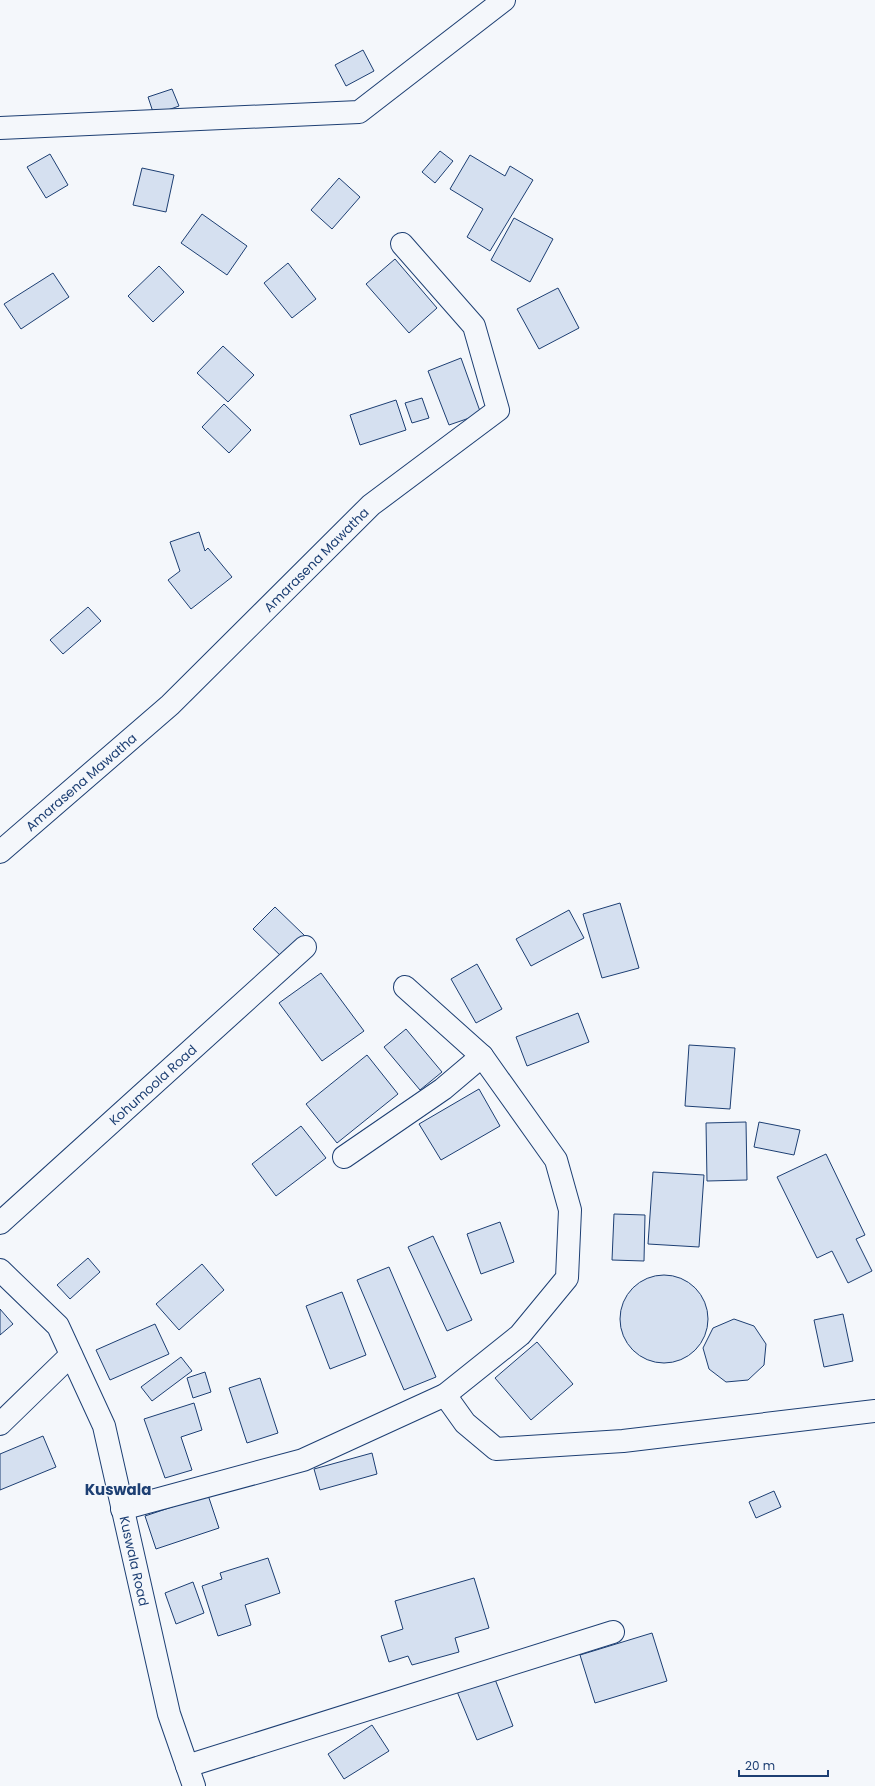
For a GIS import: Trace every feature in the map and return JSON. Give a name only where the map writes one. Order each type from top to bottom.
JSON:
[{"type":"street","points":[[0,128],[359,112],[504,0]]},
{"type":"street","name":"Amarasena Mawatha","points":[[0,852],[170,705],[371,505],[498,410],[474,326],[402,244]]},
{"type":"street","name":"Kohumoola Road","points":[[0,1223],[305,947]]},
{"type":"street","points":[[122,1509],[304,1460],[446,1395],[520,1335],[567,1278],[570,1210],[556,1160],[482,1056],[405,987]]},
{"type":"street","points":[[344,1157],[443,1089],[482,1056]]},
{"type":"street","name":"Kuswala Road","points":[[0,1270],[58,1326],[104,1426],[169,1714],[194,1786]]},
{"type":"street","points":[[0,1424],[71,1355]]},
{"type":"street","points":[[446,1395],[465,1423],[496,1449],[623,1441],[875,1411]]},
{"type":"street","points":[[187,1766],[613,1632]]},
{"type":"building","points":[[363,50],[374,71],[346,86],[335,65]]},
{"type":"building","points":[[172,89],[179,106],[154,115],[148,97]]},
{"type":"building","points":[[440,151],[453,161],[435,183],[422,172]]},
{"type":"building","points":[[50,154],[68,185],[46,198],[27,167]]},
{"type":"building","points":[[470,155],[505,176],[510,166],[533,180],[490,251],[467,237],[483,209],[450,189]]},
{"type":"building","points":[[142,168],[174,175],[166,212],[133,205]]},
{"type":"building","points":[[339,178],[360,197],[332,229],[311,210]]},
{"type":"building","points":[[202,214],[247,246],[227,275],[181,243]]},
{"type":"building","points":[[514,218],[553,239],[530,282],[491,260]]},
{"type":"building","points":[[395,259],[437,308],[409,333],[366,284]]},
{"type":"building","points":[[288,263],[316,299],[292,318],[264,283]]},
{"type":"building","points":[[159,266],[184,292],[153,322],[128,296]]},
{"type":"building","points":[[53,273],[69,297],[21,329],[4,304]]},
{"type":"building","points":[[558,288],[579,328],[539,349],[517,309]]},
{"type":"building","points":[[223,346],[254,375],[228,402],[197,373]]},
{"type":"building","points":[[461,358],[481,414],[449,425],[428,371]]},
{"type":"building","points":[[422,398],[429,418],[412,423],[405,403]]},
{"type":"building","points":[[396,400],[406,430],[360,445],[350,415]]},
{"type":"building","points":[[224,404],[251,430],[229,453],[202,427]]},
{"type":"building","points":[[199,532],[205,551],[208,548],[232,577],[191,609],[168,580],[180,571],[170,542]]},
{"type":"building","points":[[88,607],[101,621],[63,654],[50,640]]},
{"type":"building","points":[[620,903],[639,968],[602,978],[583,914]]},
{"type":"building","points":[[275,907],[305,936],[283,958],[253,929]]},
{"type":"building","points":[[569,910],[584,938],[531,966],[516,939]]},
{"type":"building","points":[[477,964],[502,1009],[476,1023],[451,979]]},
{"type":"building","points":[[321,973],[364,1031],[322,1061],[279,1003]]},
{"type":"building","points":[[578,1013],[589,1042],[527,1066],[516,1037]]},
{"type":"building","points":[[406,1029],[442,1072],[420,1090],[384,1047]]},
{"type":"building","points":[[689,1045],[735,1048],[730,1109],[685,1106]]},
{"type":"building","points":[[367,1055],[398,1094],[337,1143],[306,1104]]},
{"type":"building","points":[[479,1089],[500,1126],[441,1160],[419,1124]]},
{"type":"building","points":[[746,1122],[747,1180],[707,1181],[706,1123]]},
{"type":"building","points":[[759,1122],[800,1130],[794,1155],[754,1147]]},
{"type":"building","points":[[301,1126],[326,1158],[276,1196],[252,1164]]},
{"type":"building","points":[[826,1154],[865,1235],[856,1239],[872,1271],[848,1283],[832,1251],[817,1258],[777,1177]]},
{"type":"building","points":[[653,1172],[704,1175],[699,1247],[648,1244]]},
{"type":"building","points":[[614,1214],[645,1215],[644,1261],[612,1260]]},
{"type":"building","points":[[500,1222],[514,1262],[481,1274],[467,1234]]},
{"type":"building","points":[[433,1236],[472,1320],[447,1331],[408,1247]]},
{"type":"building","points":[[88,1258],[100,1272],[70,1299],[57,1285]]},
{"type":"building","points":[[202,1264],[224,1290],[179,1330],[156,1304]]},
{"type":"building","points":[[389,1267],[436,1377],[404,1390],[357,1280]]},
{"type":"building","points":[[655,1275],[673,1275],[689,1282],[701,1294],[708,1310],[708,1328],[701,1344],[689,1356],[673,1363],[655,1363],[639,1356],[627,1344],[620,1328],[620,1310],[627,1294],[639,1282]]},
{"type":"building","points":[[342,1292],[366,1355],[330,1369],[306,1306]]},
{"type":"building","points":[[0,1309],[13,1324],[0,1335]]},
{"type":"building","points":[[843,1314],[853,1361],[824,1367],[814,1320]]},
{"type":"building","points":[[734,1319],[754,1326],[766,1344],[764,1365],[748,1380],[726,1382],[709,1369],[703,1348],[713,1328]]},
{"type":"building","points":[[155,1324],[169,1354],[110,1380],[96,1350]]},
{"type":"building","points":[[537,1342],[573,1384],[531,1420],[495,1378]]},
{"type":"building","points":[[181,1357],[192,1371],[152,1401],[141,1387]]},
{"type":"building","points":[[205,1372],[211,1392],[193,1398],[187,1378]]},
{"type":"building","points":[[260,1378],[278,1433],[247,1443],[229,1388]]},
{"type":"building","points":[[194,1403],[202,1430],[181,1437],[192,1470],[165,1478],[144,1419]]},
{"type":"building","points":[[43,1436],[56,1467],[0,1490],[0,1454]]},
{"type":"building","points":[[372,1453],[377,1474],[320,1490],[314,1469]]},
{"type":"building","points":[[774,1491],[781,1507],[756,1518],[749,1502]]},
{"type":"building","points":[[208,1495],[219,1528],[156,1549],[145,1516]]},
{"type":"building","points":[[268,1558],[280,1593],[245,1605],[251,1625],[218,1636],[202,1586],[222,1579],[220,1573]]},
{"type":"building","points":[[474,1578],[489,1628],[455,1638],[459,1652],[412,1665],[408,1656],[389,1662],[381,1636],[403,1629],[395,1601]]},
{"type":"building","points":[[193,1582],[204,1613],[176,1624],[165,1593]]},
{"type":"building","points":[[652,1633],[667,1681],[595,1703],[580,1655]]},
{"type":"building","points":[[493,1674],[513,1726],[477,1740],[456,1689]]},
{"type":"building","points":[[372,1725],[389,1751],[344,1779],[328,1754]]},
{"type":"district","name":"Kuswala","points":[[118,1490]]}]
